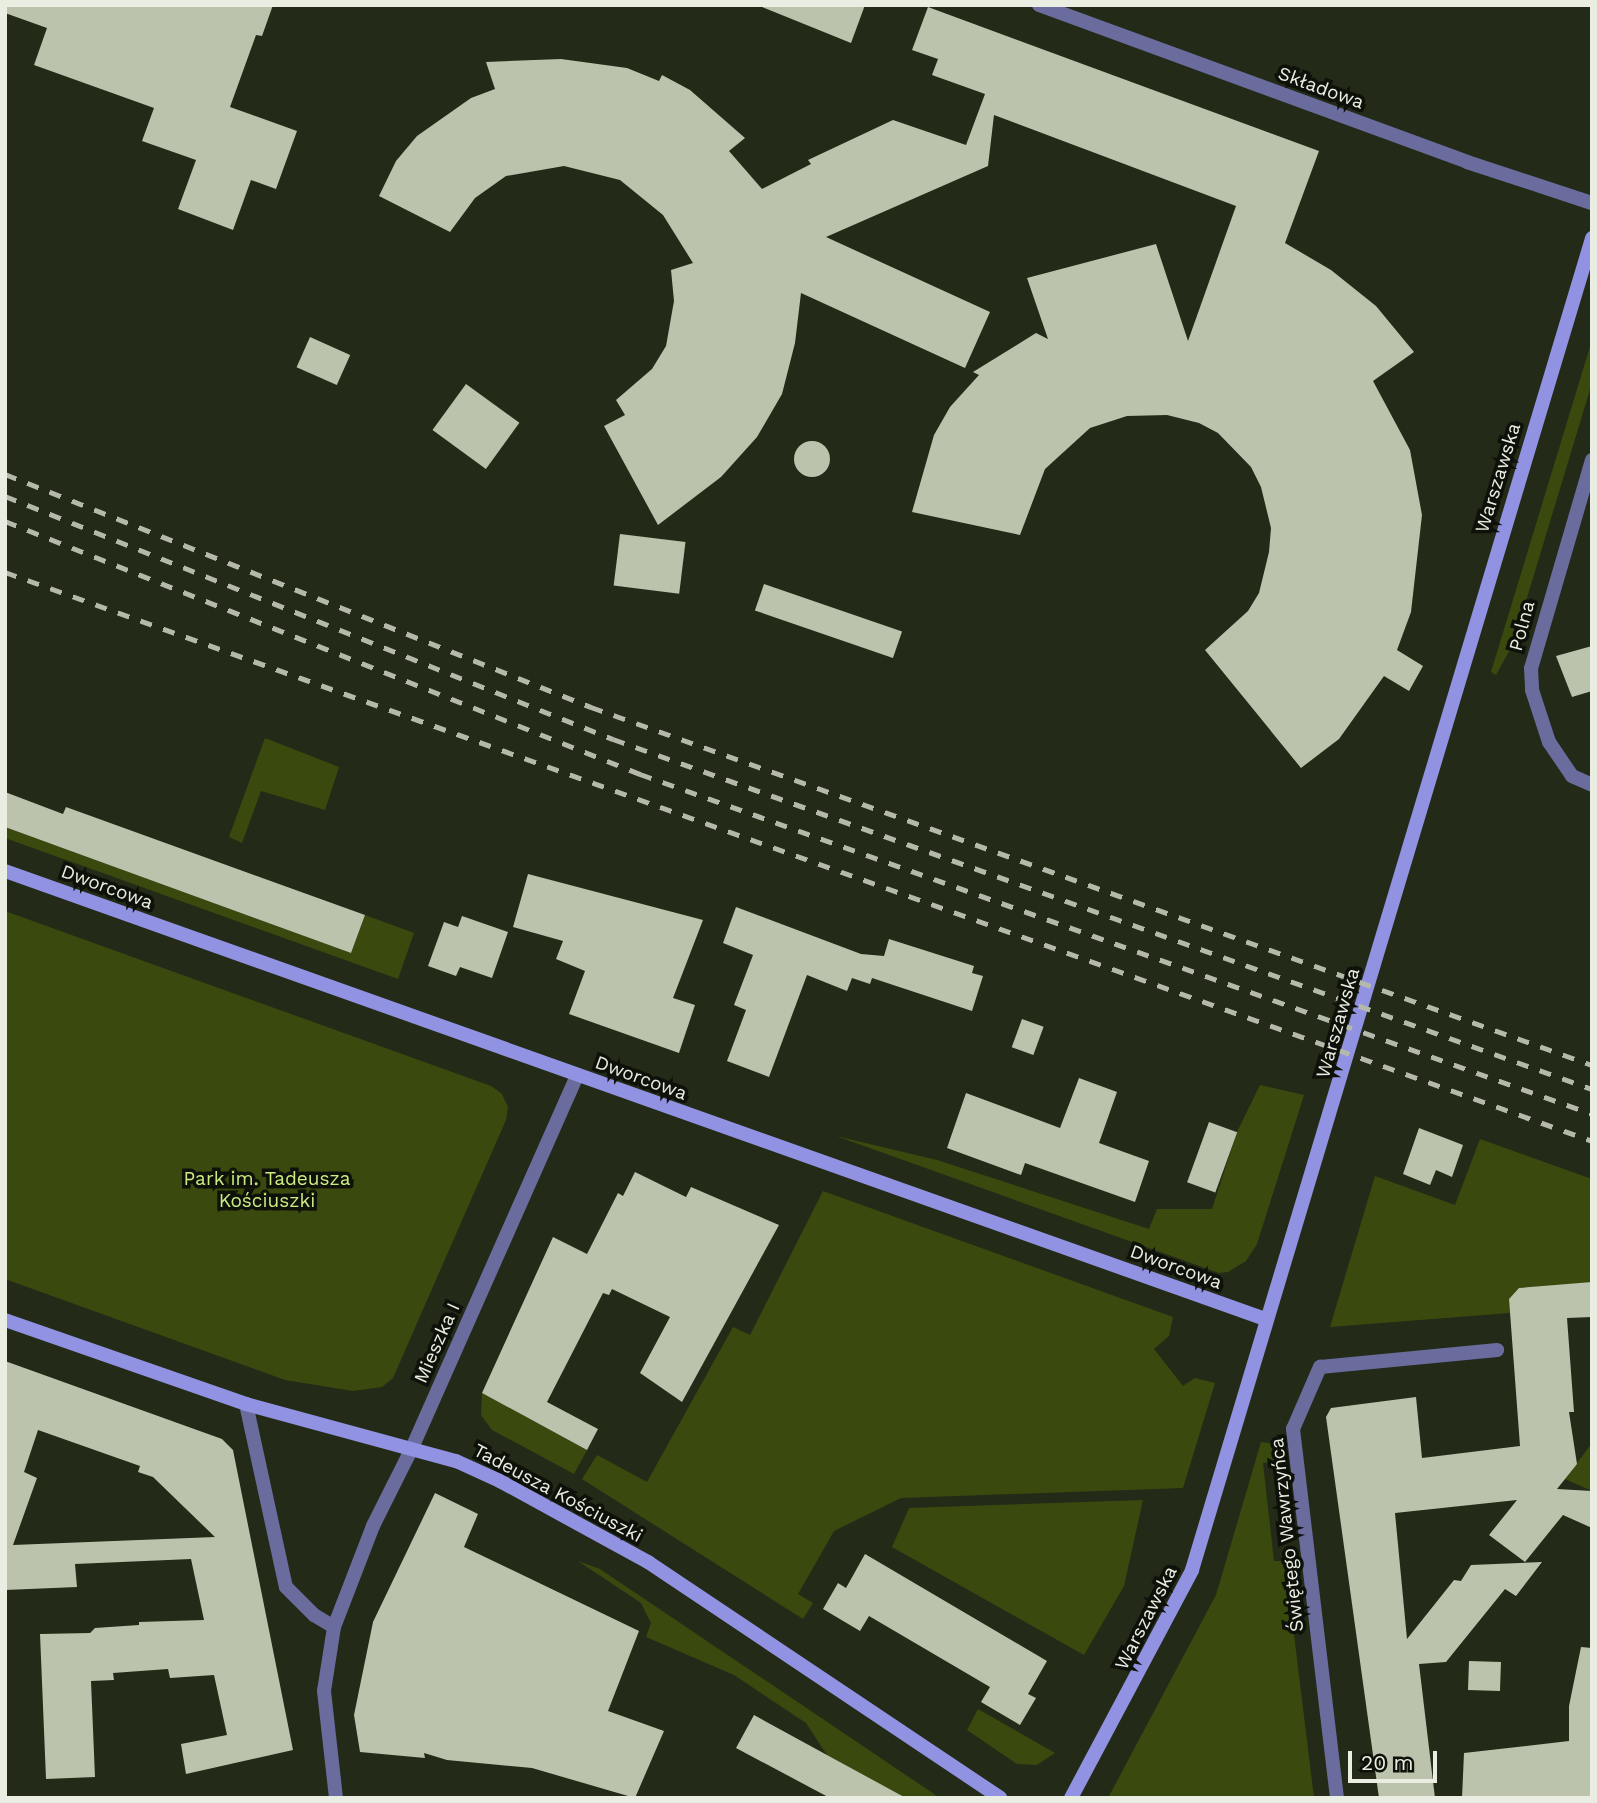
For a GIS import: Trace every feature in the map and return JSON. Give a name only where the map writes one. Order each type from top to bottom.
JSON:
[{"type":"street","name":"Składowa","points":[[1039,5],[1467,162],[1592,203]]},
{"type":"street","name":"Warszawska","points":[[1071,1798],[1192,1570],[1265,1320],[1335,1102],[1430,766],[1592,238]]},
{"type":"street","name":"Polna","points":[[1592,460],[1531,668],[1532,690],[1549,742],[1572,776],[1592,785]]},
{"type":"street","name":"Dworcowa","points":[[5,871],[1265,1320]]},
{"type":"street","name":"Mieszka I","points":[[336,1798],[324,1691],[334,1626],[373,1526],[412,1448],[577,1076]]},
{"type":"street","name":"Tadeusza Kościuszki","points":[[5,1320],[246,1404],[412,1448],[500,1481],[648,1562],[1000,1798]]},
{"type":"street","name":"Świętego Wawrzyńca","points":[[1337,1798],[1293,1429],[1320,1367],[1497,1350]]},
{"type":"street","points":[[246,1404],[286,1587],[314,1615],[334,1626]]},
{"type":"green space","points":[[1592,340],[1592,383],[1513,644],[1496,675],[1491,672]]},
{"type":"green space","points":[[265,738],[339,767],[325,810],[261,791],[242,843],[229,837]]},
{"type":"green space","points":[[5,827],[351,953],[365,915],[414,933],[398,979],[5,838]]},
{"type":"green space","name":"Park im. Tadeusza Kościuszki","points":[[5,911],[491,1086],[502,1094],[508,1107],[506,1120],[393,1378],[382,1387],[353,1391],[285,1380],[5,1279]]},
{"type":"green space","points":[[1260,1085],[1304,1095],[1257,1244],[1246,1261],[1228,1272],[1219,1273],[836,1136],[937,1160],[1149,1229],[1157,1209],[1212,1209],[1237,1132]]},
{"type":"green space","points":[[1480,1139],[1592,1179],[1592,1283],[1519,1288],[1509,1299],[1510,1313],[1330,1327],[1375,1176],[1455,1205]]},
{"type":"green space","points":[[823,1191],[1173,1317],[1169,1336],[1154,1349],[1183,1386],[1195,1378],[1215,1383],[1183,1488],[901,1498],[834,1531],[798,1594],[813,1603],[803,1619],[582,1479],[597,1455],[647,1482],[733,1327],[750,1335]]},
{"type":"green space","points":[[482,1393],[587,1450],[574,1474],[492,1430],[481,1415]]},
{"type":"green space","points":[[1261,1442],[1277,1444],[1279,1461],[1263,1463],[1274,1561],[1285,1561],[1314,1798],[1108,1798],[1216,1595]]},
{"type":"green space","points":[[1592,1443],[1592,1491],[1565,1479]]},
{"type":"green space","points":[[1143,1500],[1124,1586],[1084,1655],[892,1547],[909,1508]]},
{"type":"green space","points":[[578,1561],[600,1569],[940,1798],[906,1798],[827,1755],[806,1723],[734,1675],[646,1637],[651,1623],[641,1603]]},
{"type":"green space","points":[[978,1709],[1055,1753],[1037,1765],[1017,1764],[967,1730]]},
{"type":"building","points":[[5,5],[273,5],[262,36],[256,35],[230,107],[297,131],[276,189],[251,180],[233,230],[178,209],[196,160],[142,141],[154,108],[34,65],[47,28],[5,13]]},
{"type":"building","points":[[757,5],[865,5],[851,43]]},
{"type":"building","points":[[928,7],[1319,151],[1285,243],[1331,270],[1376,306],[1414,352],[1373,381],[1410,450],[1422,515],[1411,612],[1397,650],[1423,666],[1409,691],[1384,676],[1339,739],[1301,768],[1205,650],[1248,611],[1259,593],[1269,552],[1271,528],[1261,487],[1251,467],[1218,433],[1199,423],[1167,415],[1127,416],[1090,428],[1045,469],[1020,535],[912,512],[934,435],[950,407],[979,375],[973,372],[1036,333],[1048,339],[1027,278],[1156,244],[1188,341],[1236,206],[994,115],[988,166],[826,237],[990,312],[965,368],[801,293],[795,343],[782,394],[757,437],[721,477],[658,525],[604,426],[625,415],[616,400],[652,369],[666,346],[674,301],[671,270],[693,263],[663,215],[620,180],[564,166],[506,176],[475,198],[450,232],[379,196],[396,161],[417,136],[471,98],[495,89],[486,62],[561,59],[627,68],[659,81],[662,75],[690,90],[745,138],[729,151],[762,189],[811,164],[808,160],[893,120],[966,145],[985,94],[932,75],[938,59],[912,50]]},
{"type":"building","points":[[310,337],[350,355],[337,385],[297,367]]},
{"type":"building","points":[[466,384],[519,423],[486,469],[432,430]]},
{"type":"building","points":[[812,441],[825,446],[830,459],[825,472],[812,477],[799,472],[794,459],[799,446]]},
{"type":"building","points":[[620,534],[686,542],[679,594],[614,586]]},
{"type":"building","points":[[764,584],[902,632],[893,658],[755,610]]},
{"type":"building","points":[[1592,646],[1592,691],[1572,697],[1556,656]]},
{"type":"building","points":[[5,792],[63,814],[66,807],[365,915],[351,953],[5,827]]},
{"type":"building","points":[[528,874],[703,920],[673,998],[695,1005],[679,1053],[569,1014],[585,971],[556,959],[563,941],[513,927]]},
{"type":"building","points":[[736,907],[861,954],[884,956],[889,939],[974,966],[972,973],[983,976],[972,1011],[872,978],[870,984],[852,978],[847,991],[807,975],[769,1077],[727,1061],[746,1010],[734,1005],[753,955],[723,943]]},
{"type":"building","points":[[462,916],[508,932],[492,978],[460,967],[456,976],[428,966],[444,922],[458,927]]},
{"type":"building","points":[[1022,1019],[1044,1027],[1033,1055],[1012,1047]]},
{"type":"building","points":[[1079,1078],[1117,1092],[1099,1143],[1149,1161],[1135,1202],[1025,1163],[1021,1175],[947,1148],[966,1093],[1060,1128]]},
{"type":"building","points":[[1209,1122],[1237,1132],[1215,1192],[1187,1182]]},
{"type":"building","points":[[1419,1128],[1463,1145],[1452,1177],[1436,1170],[1430,1185],[1403,1174]]},
{"type":"building","points":[[635,1172],[686,1197],[691,1187],[779,1225],[682,1402],[640,1373],[670,1317],[612,1289],[609,1295],[603,1293],[547,1402],[598,1429],[587,1450],[482,1393],[553,1237],[587,1254],[618,1193],[623,1196]]},
{"type":"building","points":[[1592,1282],[1592,1317],[1567,1318],[1574,1412],[1569,1412],[1577,1464],[1557,1489],[1592,1491],[1592,1528],[1563,1515],[1525,1562],[1489,1535],[1517,1500],[1395,1513],[1407,1639],[1454,1580],[1461,1581],[1471,1565],[1542,1562],[1516,1596],[1505,1589],[1446,1662],[1419,1664],[1435,1798],[1379,1798],[1326,1417],[1331,1408],[1416,1397],[1422,1458],[1520,1446],[1509,1299],[1519,1288]]},
{"type":"building","points":[[5,1361],[222,1439],[233,1450],[293,1750],[186,1774],[181,1744],[227,1735],[214,1675],[170,1678],[168,1669],[113,1673],[114,1680],[91,1681],[95,1777],[46,1779],[40,1634],[90,1633],[95,1628],[139,1625],[139,1622],[204,1620],[191,1559],[75,1564],[77,1587],[5,1590]],"holes":[[[38,1430],[140,1466],[138,1472],[153,1477],[215,1537],[13,1545],[37,1478],[24,1472]]]},
{"type":"building","points":[[435,1493],[478,1514],[464,1547],[639,1631],[608,1711],[664,1731],[635,1798],[532,1768],[447,1760],[424,1753],[425,1758],[360,1752],[354,1715],[373,1622]]},
{"type":"building","points":[[865,1554],[1047,1661],[1028,1694],[1036,1698],[1020,1725],[981,1702],[990,1687],[869,1616],[860,1631],[823,1609],[838,1583],[846,1588]]},
{"type":"building","points":[[1581,1647],[1592,1648],[1592,1798],[1462,1798],[1464,1753],[1569,1741],[1569,1706]]},
{"type":"building","points":[[1469,1661],[1501,1662],[1500,1691],[1468,1690]]},
{"type":"building","points":[[754,1715],[906,1798],[830,1798],[736,1748]]},
{"type":"railway","points":[[5,474],[591,707],[1592,1065]]},
{"type":"railway","points":[[5,496],[613,739],[1592,1089]]},
{"type":"railway","points":[[5,521],[640,774],[1592,1114]]},
{"type":"railway","points":[[5,572],[1592,1141]]}]
